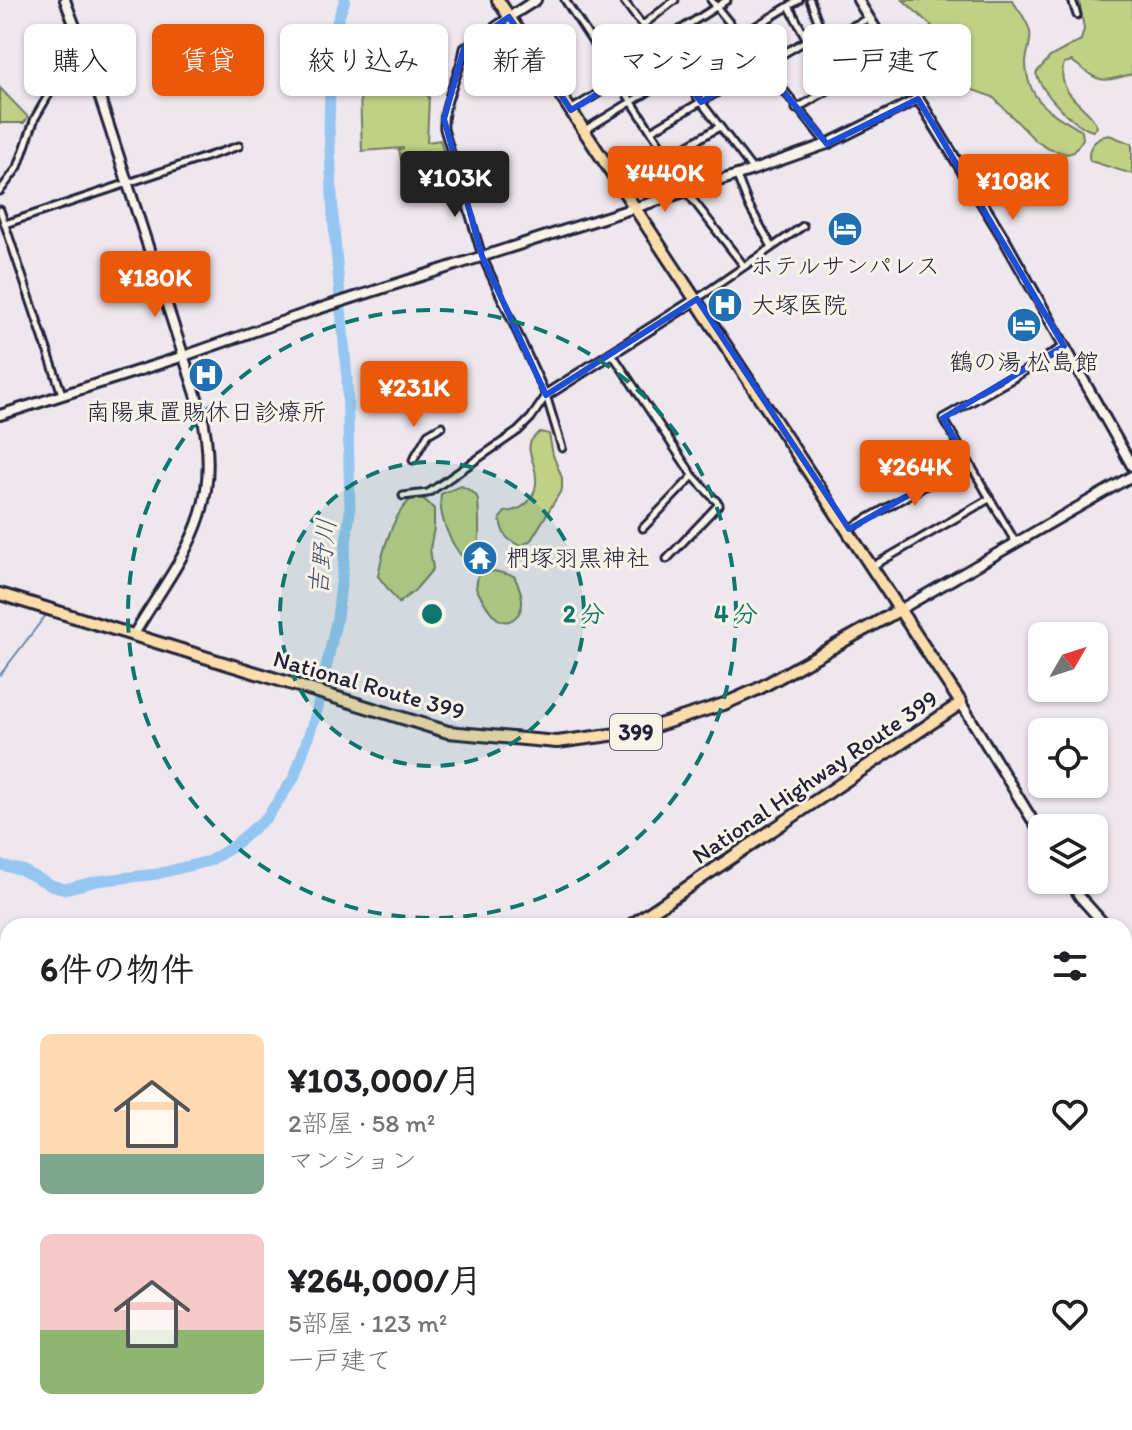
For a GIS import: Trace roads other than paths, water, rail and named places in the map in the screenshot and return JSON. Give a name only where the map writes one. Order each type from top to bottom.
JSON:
[{"type":"highway","name":"National Highway Route 399","points":[[498,0],[961,703],[642,918]]},
{"type":"highway","name":"National Route 399","points":[[0,594],[448,732],[557,742],[611,736],[686,718],[724,704],[758,689],[901,609]]},
{"type":"main road","points":[[65,0],[74,24]]},
{"type":"main road","points":[[509,17],[536,0]]},
{"type":"main road","points":[[858,0],[873,24]]},
{"type":"main road","points":[[99,96],[205,426],[208,460],[205,500],[190,546],[134,634]]},
{"type":"main road","points":[[916,96],[1003,237],[1132,466]]},
{"type":"main road","points":[[0,415],[318,309],[753,170],[827,144],[918,99]]},
{"type":"main road","points":[[546,395],[697,299]]},
{"type":"main road","points":[[901,609],[1132,476]]},
{"type":"main road","points":[[961,703],[1029,814]]},
{"type":"main road","points":[[1078,894],[1099,918]]},
{"type":"street","points":[[565,0],[592,40]]},
{"type":"street","points":[[623,0],[642,24]]},
{"type":"street","points":[[644,24],[675,0]]},
{"type":"street","points":[[711,0],[730,24]]},
{"type":"street","points":[[690,24],[727,0]]},
{"type":"street","points":[[760,24],[799,0]]},
{"type":"street","points":[[810,0],[819,24]]},
{"type":"street","points":[[1072,0],[1077,15]]},
{"type":"street","points":[[787,52],[807,40],[789,6]]},
{"type":"street","points":[[509,17],[464,48],[462,66],[444,119],[482,256],[546,395],[562,448]]},
{"type":"street","points":[[857,24],[870,18]]},
{"type":"street","points":[[0,191],[18,167],[35,118],[48,96]]},
{"type":"street","points":[[571,110],[594,96]]},
{"type":"street","points":[[628,96],[668,157],[719,127]]},
{"type":"street","points":[[585,130],[641,96]]},
{"type":"street","points":[[697,96],[753,170]]},
{"type":"street","points":[[651,131],[711,96]]},
{"type":"street","points":[[786,96],[827,144]]},
{"type":"street","points":[[796,109],[818,96]]},
{"type":"street","points":[[5,224],[239,146]]},
{"type":"street","points":[[736,175],[772,247]]},
{"type":"street","points":[[686,191],[744,266]]},
{"type":"street","points":[[0,210],[62,395]]},
{"type":"street","points":[[697,299],[803,226]]},
{"type":"street","points":[[1016,543],[943,418],[1064,346]]},
{"type":"street","points":[[611,352],[693,476],[719,504],[667,559]]},
{"type":"street","points":[[403,496],[428,493],[518,431],[546,395]]},
{"type":"street","points":[[413,460],[428,434],[442,426]]},
{"type":"street","points":[[849,529],[967,462]]},
{"type":"street","points":[[643,528],[693,476]]},
{"type":"street","points":[[873,566],[989,499]]},
{"type":"waterway","name":"吉野川","points":[[0,865],[22,870],[65,889],[97,881],[157,874],[209,861],[231,848],[267,817],[294,778],[316,714],[337,618],[350,511],[347,378],[333,216],[329,126],[331,60],[337,22],[345,0]]},
{"type":"waterway","points":[[0,675],[46,615]]},
{"type":"place","name":"ホテルサンパレス","points":[[845,229]]},
{"type":"place","name":"大塚医院","points":[[725,305]]},
{"type":"place","name":"鶴の湯 松島館","points":[[1024,325]]},
{"type":"place","name":"南陽東置賜休日診療所","points":[[206,375]]},
{"type":"place","name":"椚塚羽黒神社","points":[[480,558]]}]
